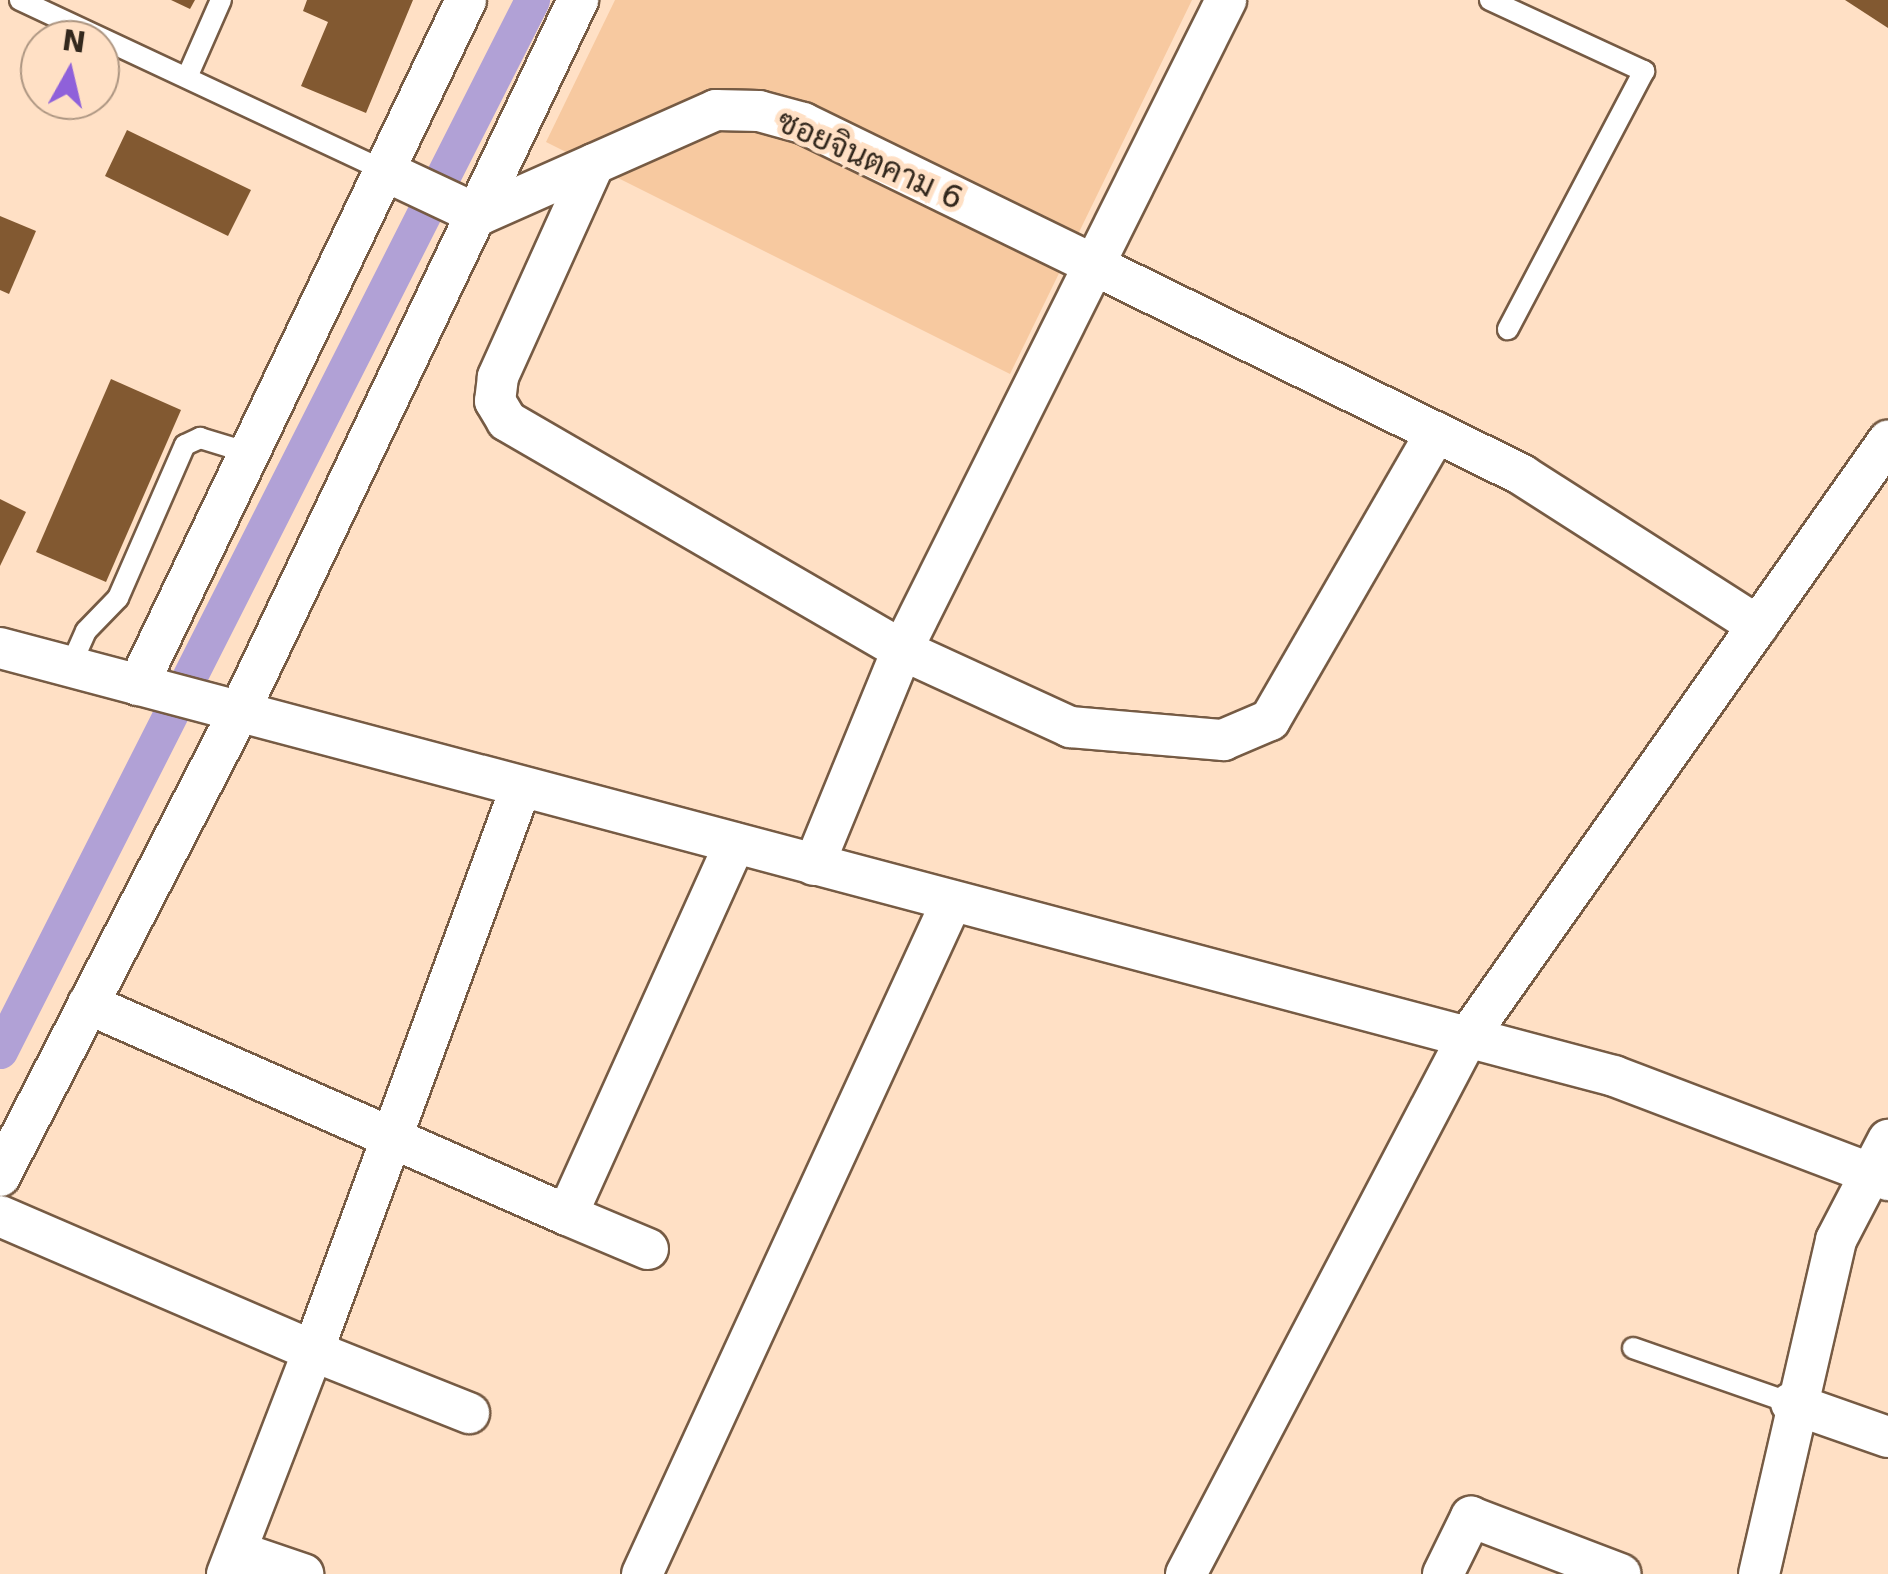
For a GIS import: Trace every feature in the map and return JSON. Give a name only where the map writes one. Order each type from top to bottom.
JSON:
[{"type":"street","points":[[139,686],[388,172],[466,0]]},
{"type":"street","points":[[0,1176],[237,712],[578,0]]},
{"type":"street","points":[[814,865],[902,650],[1226,0]]},
{"type":"street","name":"ซอยจินตคาม 6","points":[[477,214],[716,110],[758,111],[803,122],[1522,475],[1758,626]]},
{"type":"street","points":[[594,164],[498,377],[496,401],[507,421],[902,650],[1070,727],[1144,727],[1201,740],[1251,735],[1270,720],[1436,433]]},
{"type":"street","points":[[388,172],[477,214]]},
{"type":"street","points":[[1186,1574],[1467,1038],[1888,441]]},
{"type":"street","points":[[0,648],[1614,1076],[1880,1164],[1791,1403],[1759,1574]]},
{"type":"street","points":[[303,1574],[233,1563],[521,787]]},
{"type":"street","points":[[567,1214],[735,844]]},
{"type":"street","points":[[642,1574],[952,902]]},
{"type":"street","points":[[88,1004],[648,1249]]},
{"type":"street","points":[[0,1216],[313,1351],[469,1413]]},
{"type":"street","points":[[1791,1403],[1888,1436]]},
{"type":"street","points":[[1443,1574],[1470,1517],[1620,1574]]},
{"type":"lane","points":[[20,0],[188,75],[388,172]]},
{"type":"lane","points":[[188,75],[221,0]]},
{"type":"lane","points":[[1490,0],[1644,71],[1508,329]]},
{"type":"lane","points":[[70,667],[86,630],[118,598],[185,446],[200,438],[249,453]]},
{"type":"lane","points":[[1633,1348],[1791,1403]]},
{"type":"shaded area","points":[[615,0],[1192,0],[1010,374],[546,142]]},
{"type":"building","points":[[171,0],[195,0],[190,9]]},
{"type":"building","points":[[307,0],[413,0],[366,113],[301,86],[328,22],[303,11]]},
{"type":"building","points":[[1845,0],[1888,0],[1888,28]]},
{"type":"building","points":[[127,130],[251,190],[228,236],[105,176]]},
{"type":"building","points":[[0,216],[36,231],[9,294],[0,290]]},
{"type":"building","points":[[111,379],[181,410],[106,582],[36,552]]},
{"type":"building","points":[[0,499],[26,512],[0,566]]},
{"type":"waterway","points":[[0,1051],[532,0]]}]
